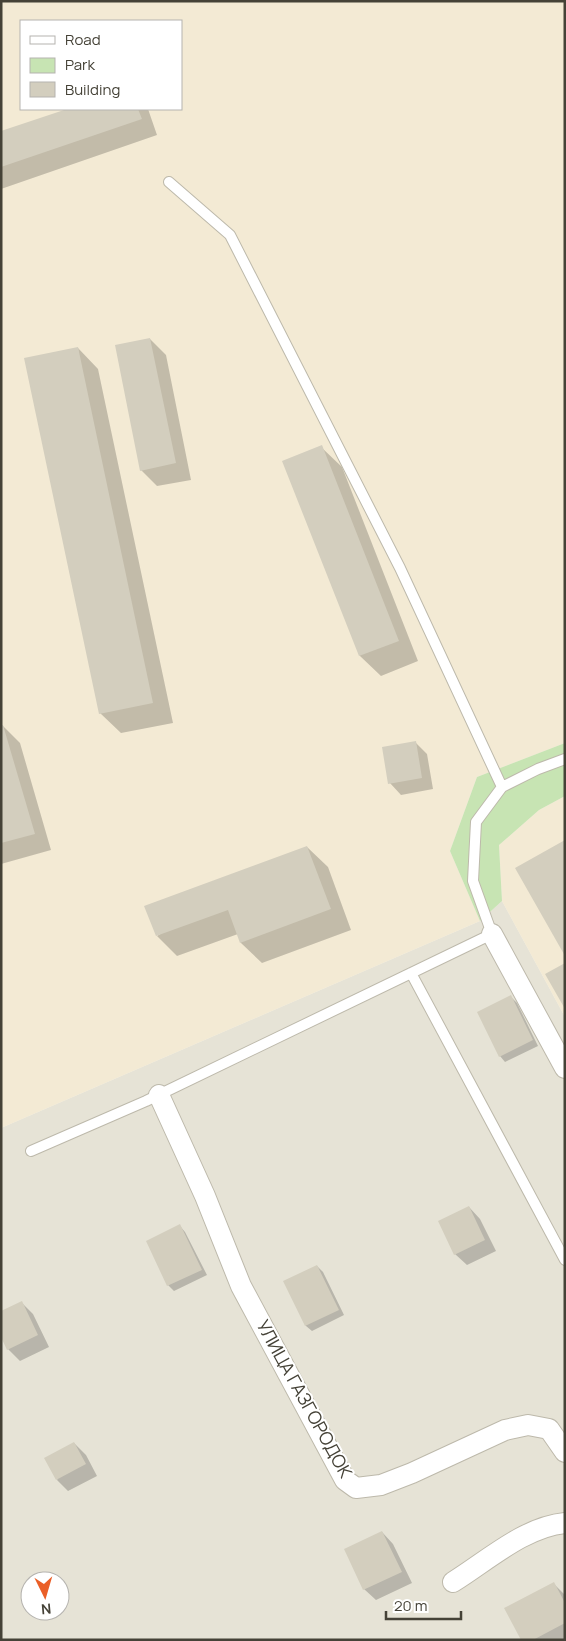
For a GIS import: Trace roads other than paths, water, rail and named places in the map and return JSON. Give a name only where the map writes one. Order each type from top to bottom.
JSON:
[{"type":"street","points":[[492,934],[565,1068]]},
{"type":"street","name":"УЛИЦА ГАЗГОРОДОК","points":[[159,1095],[205,1196],[241,1286],[345,1480],[356,1488],[381,1485],[412,1473],[505,1430],[528,1425],[549,1429],[565,1452]]},
{"type":"street","points":[[453,1582],[527,1533],[551,1525],[565,1523]]},
{"type":"lane","points":[[169,182],[230,235],[400,568],[502,787]]},
{"type":"lane","points":[[31,1151],[159,1095],[492,934],[473,881],[476,822],[502,787],[538,769],[565,759]]},
{"type":"lane","points":[[411,973],[565,1260]]}]
